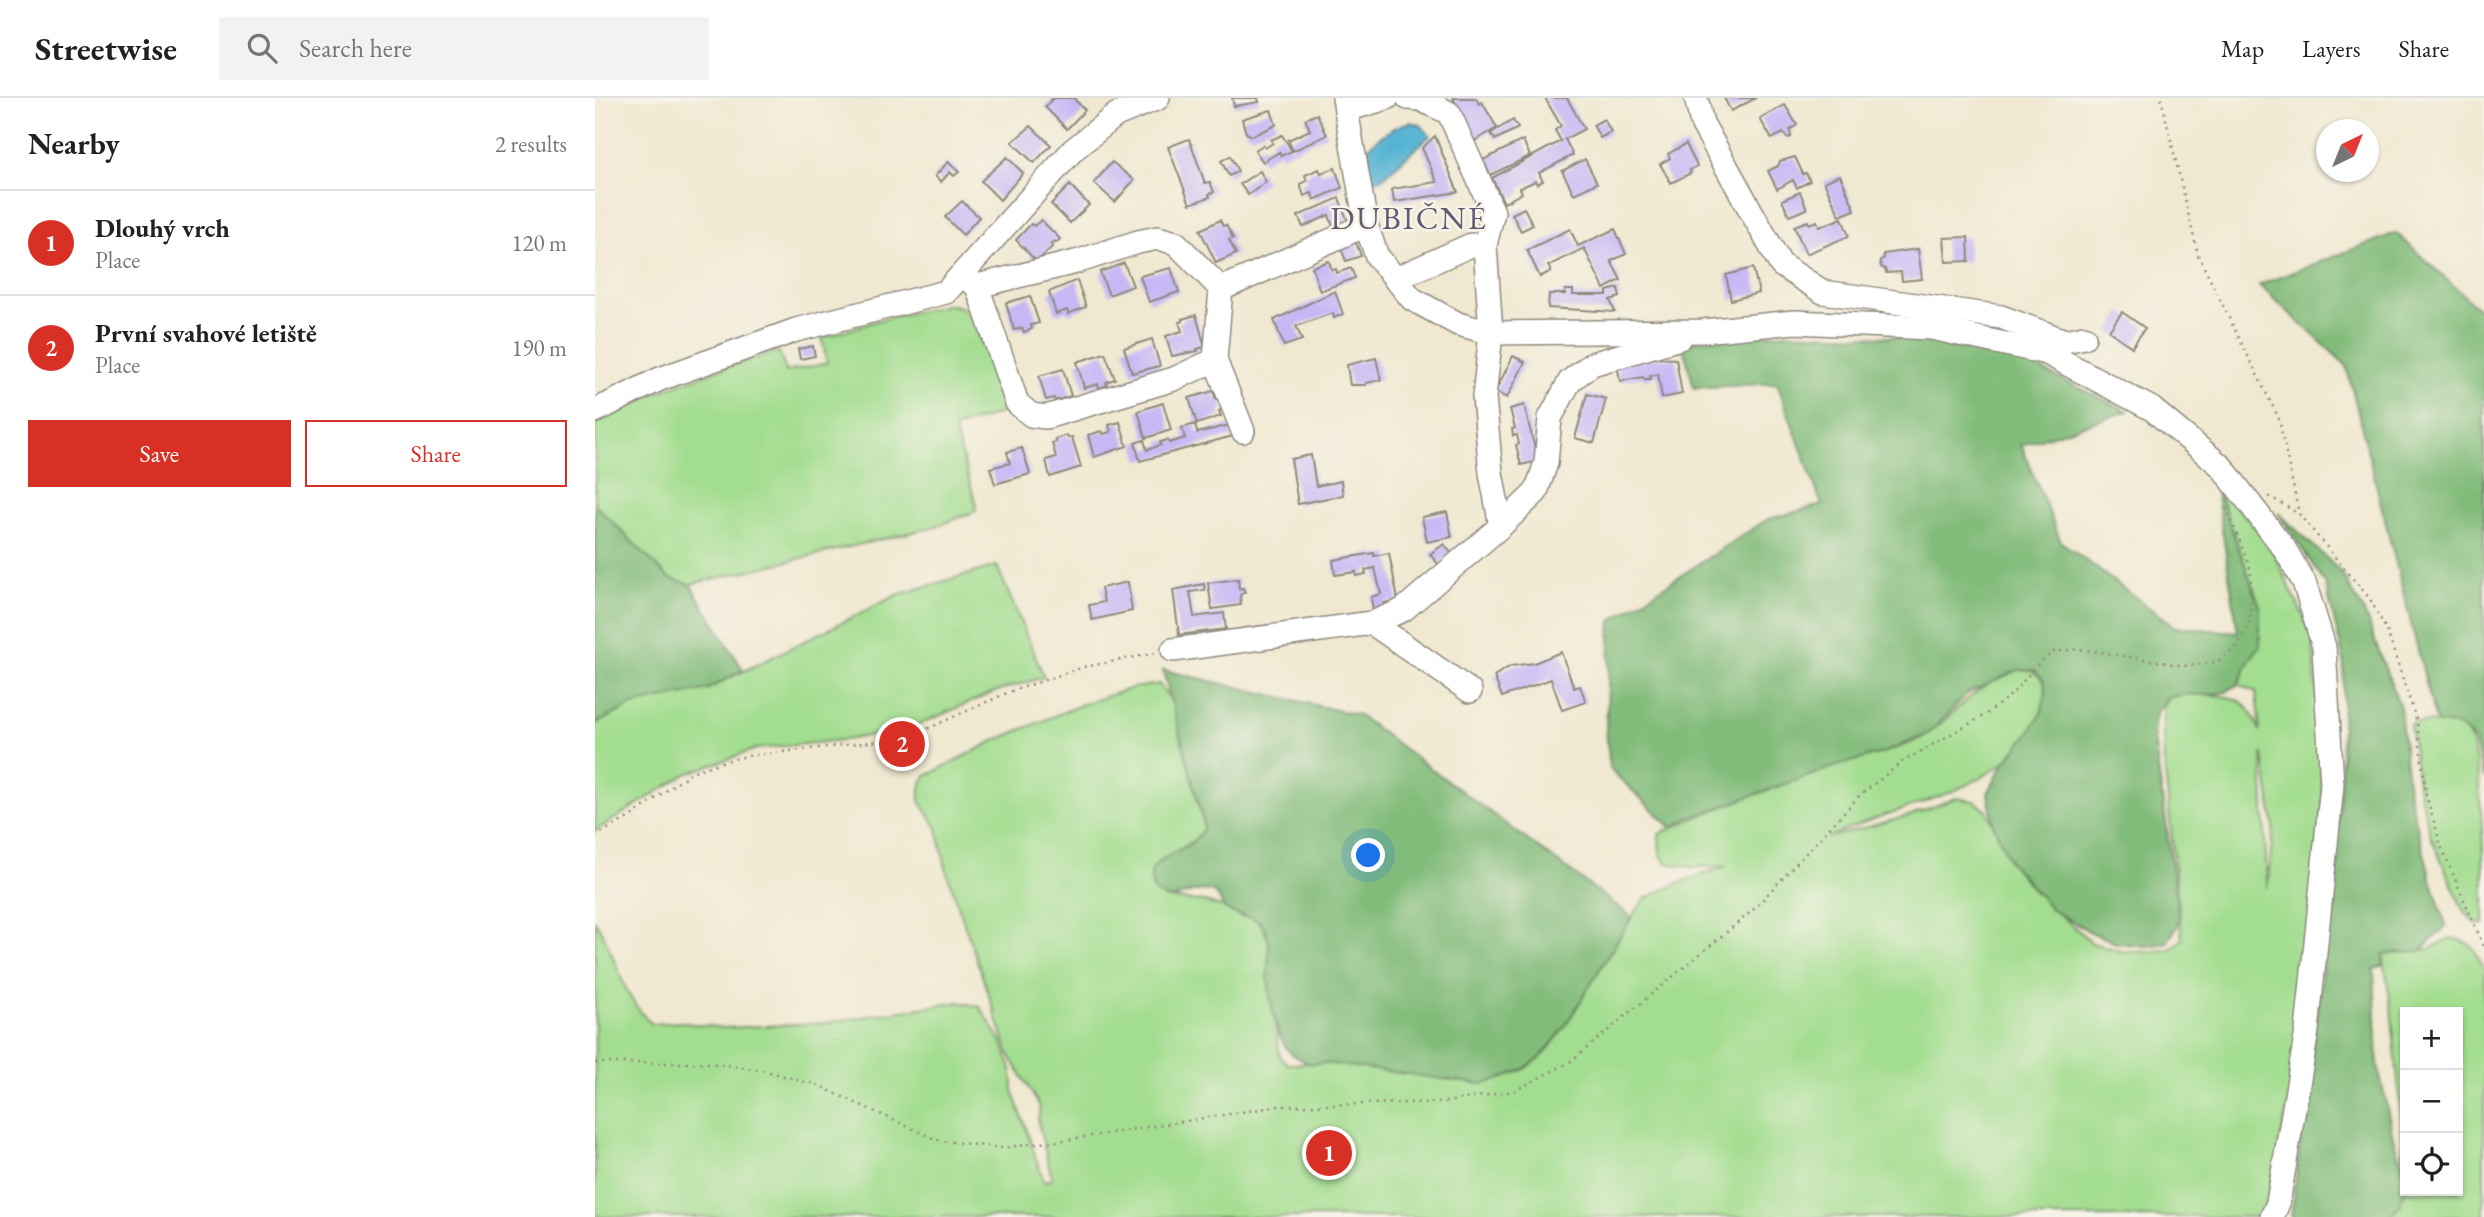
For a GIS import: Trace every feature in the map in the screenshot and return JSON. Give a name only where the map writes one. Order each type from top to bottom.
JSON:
[{"type":"street","points":[[970,281],[1019,209],[1073,150],[1116,115],[1158,98]]},
{"type":"street","points":[[1387,98],[1345,104],[1366,225],[1377,256],[1412,299],[1458,324],[1491,333],[1703,331],[1794,322],[1933,328],[2047,353],[2152,409],[2221,466],[2284,548],[2304,582],[2324,647],[2332,785],[2307,1031],[2277,1203],[2272,1217]]},
{"type":"street","points":[[1408,98],[1420,99],[1449,113],[1493,212],[1485,245],[1491,333],[1485,397],[1491,473],[1501,526]]},
{"type":"street","points":[[1696,98],[1702,123],[1781,265],[1823,292],[2001,317],[2065,341],[2084,337]]},
{"type":"street","points":[[1221,289],[1366,225]]},
{"type":"street","points":[[595,411],[660,379],[796,330],[946,292],[970,281],[1076,262],[1158,238],[1177,243],[1221,289],[1215,360],[1243,431]]},
{"type":"street","points":[[1395,279],[1471,245],[1485,245]]},
{"type":"street","points":[[970,281],[1017,403],[1031,415],[1045,418],[1174,379],[1215,360]]},
{"type":"street","points":[[1823,292],[1823,325]]},
{"type":"street","points":[[1173,650],[1372,623],[1402,610],[1501,526],[1536,492],[1546,463],[1551,418],[1570,381],[1593,364],[1703,331]]},
{"type":"street","points":[[1372,623],[1470,691]]},
{"type":"path","points":[[2161,98],[2198,255],[2279,419],[2299,514]]},
{"type":"path","points":[[595,1063],[711,1063],[762,1070],[817,1086],[937,1140],[1000,1148],[1279,1106],[1446,1102],[1514,1091],[1570,1062],[1752,911],[1860,795],[1902,762],[1985,715],[2012,694],[2037,665],[2053,652],[2079,649],[2187,666],[2217,662],[2237,647],[2250,622],[2251,570],[2225,507],[2221,466]]},
{"type":"path","points":[[2265,494],[2299,514],[2370,599],[2387,631],[2417,722],[2426,795],[2441,846],[2484,947]]},
{"type":"path","points":[[595,836],[630,817],[692,772],[725,761],[747,755],[880,741],[929,728],[1009,692],[1084,667],[1173,650]]},
{"type":"green space","points":[[2396,233],[2484,314],[2484,778],[2473,739],[2461,728],[2438,723],[2435,718],[2346,365],[2259,285]]},
{"type":"green space","points":[[950,304],[961,307],[974,325],[1007,411],[954,428],[976,511],[934,527],[687,585],[669,578],[595,505],[595,424],[653,394],[779,351],[786,372],[827,363],[822,338],[876,321]]},
{"type":"green space","points":[[1784,333],[1915,338],[2019,359],[2128,411],[2021,445],[2061,542],[2175,627],[2238,632],[2215,483],[2260,607],[2260,646],[2250,659],[2238,684],[2226,692],[2166,698],[2156,714],[2153,732],[2179,916],[2177,927],[2166,943],[2147,946],[2116,943],[2091,932],[2053,911],[2010,862],[1994,826],[1988,793],[2004,763],[2041,714],[2046,692],[2043,679],[2034,670],[2018,670],[1968,693],[1928,734],[1885,752],[1689,818],[1672,828],[1610,769],[1606,730],[1611,621],[1768,519],[1822,505],[1777,383],[1694,388],[1682,342]]},
{"type":"green space","points":[[2215,483],[2269,543],[2313,637],[2323,799],[2296,1066],[2264,1217],[595,1215],[595,921],[632,1000],[652,1024],[678,1022],[724,1028],[825,1023],[959,1002],[980,1007],[1002,1042],[1012,1072],[1013,1090],[1044,1182],[1052,1178],[1038,1122],[1040,1107],[1009,1054],[948,876],[937,828],[920,801],[920,787],[926,776],[994,741],[1083,704],[1132,688],[1159,684],[1172,702],[1204,825],[1192,842],[1159,861],[1164,898],[1204,902],[1242,917],[1252,917],[1262,925],[1270,944],[1268,977],[1280,1057],[1288,1064],[1324,1063],[1501,1079],[1524,1069],[1545,1054],[1646,898],[1727,866],[1691,867],[1666,863],[1660,854],[1659,834],[1767,790],[1917,740],[1938,726],[1982,688],[2014,670],[2029,670],[2042,679],[2046,693],[2038,718],[2007,760],[1961,788],[1827,838],[1908,816],[1956,798],[1974,801],[1987,811],[2010,862],[2035,892],[2092,943],[2121,951],[2149,952],[2170,949],[2182,940],[2163,750],[2163,707],[2168,698],[2174,696],[2204,694],[2233,699],[2246,707],[2260,731],[2256,692],[2238,684],[2250,659],[2260,646],[2260,607]],"holes":[[[2263,754],[2274,826],[2267,888]]]},
{"type":"green space","points":[[595,505],[669,578],[690,584],[743,670],[708,689],[632,705],[595,724]]},
{"type":"green space","points":[[2278,513],[2341,572],[2364,612],[2400,707],[2409,795],[2446,926],[2420,951],[2383,954],[2384,965],[2374,969],[2378,1065],[2400,1159],[2400,1196],[2403,1196],[2400,1205],[2389,1217],[2291,1217],[2325,949],[2340,799],[2344,661],[2326,585]]},
{"type":"green space","points":[[997,566],[1044,677],[994,692],[915,726],[852,739],[756,749],[686,774],[595,831],[595,724],[632,705],[708,689],[897,595]]},
{"type":"green space","points":[[1163,670],[1358,715],[1632,917],[1564,1028],[1541,1057],[1524,1069],[1481,1084],[1324,1063],[1310,1064],[1290,1052],[1283,1043],[1274,1016],[1268,978],[1269,945],[1260,922],[1229,912],[1218,897],[1206,890],[1171,899],[1155,893],[1151,879],[1153,869],[1159,861],[1190,843],[1199,835],[1204,825]]},
{"type":"green space","points":[[2441,722],[2461,727],[2466,731],[2472,745],[2482,822],[2484,924],[2476,924],[2463,910],[2431,837],[2419,790],[2410,725]]},
{"type":"green space","points":[[2450,938],[2473,947],[2484,970],[2484,1217],[2389,1217],[2402,1196],[2463,1196],[2463,1007],[2400,1007],[2400,1102],[2391,1005],[2383,954],[2430,949]]},
{"type":"water","points":[[1411,122],[1421,125],[1430,136],[1381,179],[1371,178],[1367,171],[1366,150],[1398,126]]},
{"type":"building","points":[[1053,98],[1076,98],[1085,110],[1067,129],[1045,107]]},
{"type":"building","points":[[1232,98],[1258,98],[1259,102],[1234,106]]},
{"type":"building","points":[[1453,98],[1476,98],[1479,104],[1482,102],[1497,128],[1474,141]]},
{"type":"building","points":[[1545,98],[1567,98],[1584,129],[1565,139],[1573,155],[1539,173],[1543,181],[1537,184],[1535,181],[1520,188],[1522,193],[1504,203],[1492,178],[1561,141],[1555,130],[1561,126]]},
{"type":"building","points":[[1724,98],[1756,98],[1731,111]]},
{"type":"building","points":[[1785,105],[1797,125],[1790,130],[1791,137],[1787,138],[1783,133],[1772,139],[1760,119]]},
{"type":"building","points":[[1271,110],[1276,125],[1252,136],[1246,133],[1242,119]]},
{"type":"building","points":[[1317,114],[1327,135],[1293,151],[1288,140],[1310,130],[1305,119]]},
{"type":"building","points":[[1604,119],[1611,132],[1600,138],[1593,125]]},
{"type":"building","points":[[1513,120],[1518,128],[1495,140],[1491,133]]},
{"type":"building","points":[[1031,126],[1051,145],[1034,163],[1012,142]]},
{"type":"building","points":[[1282,135],[1292,151],[1281,156],[1279,152],[1263,162],[1255,150],[1263,145],[1265,148],[1273,143],[1271,140]]},
{"type":"building","points":[[1435,136],[1458,192],[1394,202],[1392,189],[1437,182],[1422,148]]},
{"type":"building","points":[[1189,139],[1205,183],[1210,182],[1214,192],[1209,194],[1210,197],[1190,204],[1168,147]]},
{"type":"building","points":[[1523,140],[1530,156],[1490,175],[1483,160]]},
{"type":"building","points":[[1686,144],[1697,166],[1690,170],[1691,173],[1671,183],[1660,164],[1670,158],[1668,154]]},
{"type":"building","points":[[1230,156],[1238,171],[1229,176],[1221,161]]},
{"type":"building","points":[[1007,157],[1023,173],[1000,200],[981,181]]},
{"type":"building","points":[[1795,157],[1803,174],[1806,173],[1810,181],[1797,188],[1793,180],[1777,189],[1768,171],[1778,166],[1780,161]]},
{"type":"building","points":[[1585,159],[1597,183],[1574,194],[1562,171]]},
{"type":"building","points":[[948,162],[959,172],[954,176],[950,172],[941,182],[935,176]]},
{"type":"building","points":[[1112,162],[1134,180],[1115,202],[1094,183]]},
{"type":"building","points":[[1335,168],[1342,188],[1314,200],[1312,193],[1304,196],[1300,184],[1307,181],[1305,175],[1319,169],[1321,173]]},
{"type":"building","points":[[1260,171],[1266,182],[1248,195],[1240,184]]},
{"type":"building","points":[[1840,175],[1855,210],[1840,216],[1824,182]]},
{"type":"building","points":[[1070,185],[1089,205],[1070,223],[1051,204]]},
{"type":"building","points":[[1800,192],[1807,209],[1789,216],[1782,200]]},
{"type":"building","points":[[1339,198],[1349,224],[1334,230],[1329,215],[1303,227],[1298,216]]},
{"type":"building","points":[[962,201],[979,217],[963,235],[945,217]]},
{"type":"building","points":[[1524,208],[1533,225],[1521,231],[1512,214]]},
{"type":"building","points":[[1842,218],[1849,236],[1806,254],[1794,226],[1817,221],[1819,227]]},
{"type":"building","points":[[1041,220],[1060,239],[1050,244],[1053,246],[1037,262],[1016,240],[1031,224],[1034,226]]},
{"type":"building","points":[[1220,220],[1233,238],[1229,240],[1236,254],[1216,263],[1200,230]]},
{"type":"building","points":[[1570,229],[1578,246],[1615,229],[1626,254],[1611,261],[1621,280],[1604,289],[1584,248],[1548,266],[1551,271],[1540,277],[1527,250]]},
{"type":"building","points":[[1354,237],[1361,256],[1346,261],[1339,243]]},
{"type":"building","points":[[1968,237],[1969,261],[1946,262],[1944,238]]},
{"type":"building","points":[[1918,249],[1922,279],[1902,281],[1901,272],[1886,273],[1881,267],[1883,254]]},
{"type":"building","points":[[1329,261],[1332,270],[1336,269],[1337,273],[1351,268],[1355,278],[1320,291],[1312,267]]},
{"type":"building","points":[[1124,263],[1133,286],[1109,295],[1100,272]]},
{"type":"building","points":[[1171,268],[1179,292],[1149,302],[1140,276]]},
{"type":"building","points":[[1753,268],[1759,293],[1731,300],[1726,275]]},
{"type":"building","points":[[1077,280],[1086,307],[1068,314],[1067,310],[1056,314],[1049,292]]},
{"type":"building","points":[[1618,288],[1620,297],[1610,300],[1615,312],[1548,308],[1549,294],[1565,294],[1565,290],[1573,290],[1573,295],[1607,295],[1607,291]]},
{"type":"building","points":[[1335,291],[1343,314],[1334,318],[1333,313],[1296,326],[1302,340],[1284,346],[1274,320]]},
{"type":"building","points":[[1030,296],[1039,323],[1031,325],[1032,329],[1024,332],[1022,328],[1014,330],[1006,303]]},
{"type":"building","points":[[2122,312],[2145,328],[2132,347],[2109,331]]},
{"type":"building","points":[[1196,315],[1205,347],[1172,356],[1166,336],[1182,331],[1179,322]]},
{"type":"building","points":[[1152,339],[1160,366],[1132,373],[1124,348]]},
{"type":"building","points":[[813,346],[815,356],[800,359],[798,349]]},
{"type":"building","points":[[1105,353],[1115,379],[1099,388],[1098,384],[1084,388],[1077,362]]},
{"type":"building","points":[[1513,356],[1525,362],[1507,398],[1495,392]]},
{"type":"building","points":[[1376,358],[1381,380],[1366,385],[1350,385],[1347,365]]},
{"type":"building","points":[[1655,358],[1676,359],[1682,394],[1662,398],[1658,374],[1650,376],[1651,379],[1643,377],[1620,381],[1617,364]]},
{"type":"building","points":[[1063,369],[1071,396],[1055,401],[1054,398],[1046,400],[1039,376]]},
{"type":"building","points":[[1213,391],[1216,399],[1220,398],[1223,409],[1219,411],[1221,416],[1197,424],[1189,398]]},
{"type":"building","points":[[1587,394],[1606,399],[1594,443],[1575,438]]},
{"type":"building","points":[[1163,403],[1171,430],[1146,438],[1138,411]]},
{"type":"building","points":[[1524,405],[1538,461],[1521,465],[1516,445],[1519,444],[1517,435],[1513,436],[1512,429],[1515,428],[1510,409]]},
{"type":"building","points":[[1120,422],[1127,446],[1094,457],[1088,435],[1102,431],[1103,434],[1111,432],[1109,425]]},
{"type":"building","points":[[1195,424],[1197,433],[1230,425],[1233,436],[1140,461],[1135,443],[1144,440],[1147,450],[1161,445],[1160,442],[1168,440],[1169,443],[1185,438],[1182,428]]},
{"type":"building","points":[[1067,435],[1068,438],[1072,437],[1081,467],[1050,477],[1046,460],[1056,457],[1052,443],[1056,442],[1055,439]]},
{"type":"building","points":[[1022,448],[1030,474],[995,484],[990,468],[1010,463],[1007,452]]},
{"type":"building","points":[[1311,455],[1316,486],[1341,481],[1343,495],[1298,504],[1291,459]]},
{"type":"building","points":[[1447,512],[1452,537],[1427,542],[1422,517]]},
{"type":"building","points":[[1444,544],[1452,554],[1438,564],[1430,554]]},
{"type":"building","points":[[1374,553],[1374,556],[1389,553],[1398,600],[1384,603],[1385,608],[1373,611],[1371,597],[1381,594],[1375,568],[1356,576],[1356,572],[1335,575],[1333,560]]},
{"type":"building","points":[[1238,579],[1239,589],[1243,588],[1245,592],[1240,595],[1241,605],[1212,609],[1208,583]]},
{"type":"building","points":[[1128,582],[1132,611],[1092,620],[1089,605],[1104,602],[1101,588]]},
{"type":"building","points":[[1204,584],[1205,590],[1190,592],[1194,617],[1224,613],[1226,629],[1179,635],[1173,590]]},
{"type":"building","points":[[1561,652],[1574,688],[1580,686],[1586,702],[1562,710],[1551,679],[1502,697],[1494,676],[1511,666],[1534,663]]},
{"type":"place","name":"První svahové letiště","points":[[902,744]]},
{"type":"place","name":"Dlouhý vrch","points":[[1329,1153]]},
{"type":"district","name":"DUBIČNÉ","points":[[1409,218]]}]
